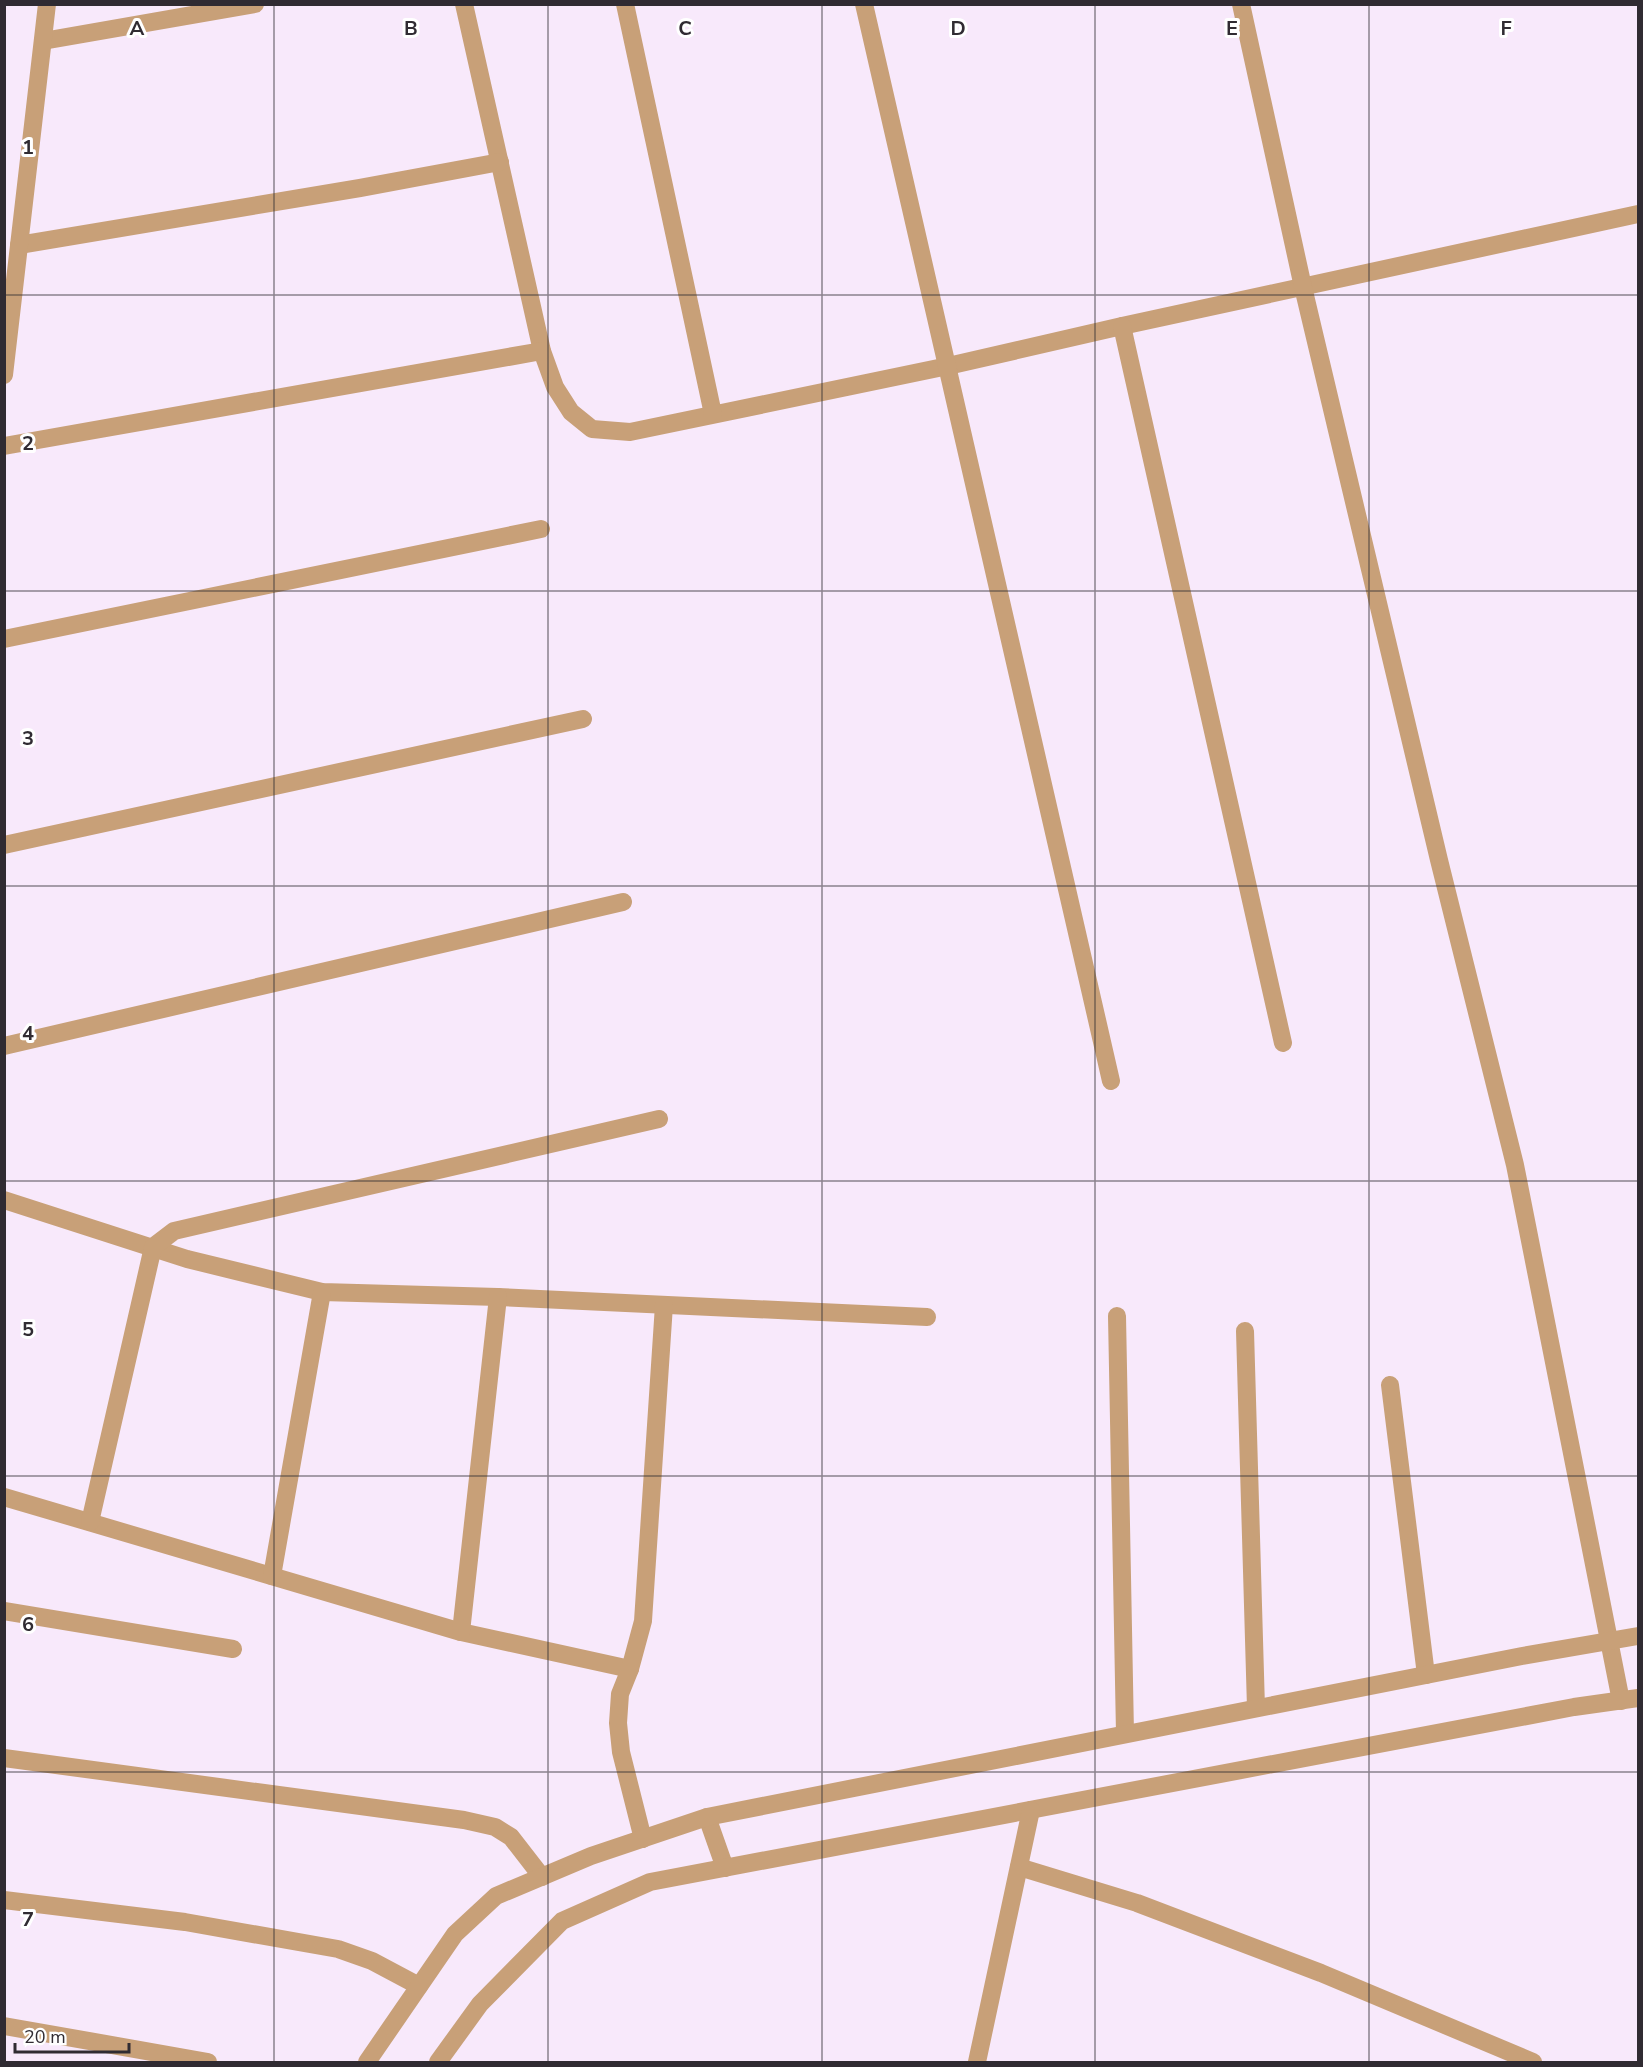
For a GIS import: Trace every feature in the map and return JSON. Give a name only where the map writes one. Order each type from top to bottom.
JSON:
[{"type":"street","points":[[4,375],[47,4]]},
{"type":"street","points":[[43,40],[255,4]]},
{"type":"street","points":[[464,4],[542,351],[555,387],[571,412],[592,429],[630,432],[948,366],[1638,214]]},
{"type":"street","points":[[625,4],[713,414]]},
{"type":"street","points":[[864,4],[1111,1081]]},
{"type":"street","points":[[438,2062],[480,2004],[562,1921],[650,1882],[1574,1707],[1630,1699],[1609,1641],[1515,1165],[1439,860],[1303,287],[1241,4]]},
{"type":"street","points":[[19,245],[360,188],[500,162]]},
{"type":"street","points":[[1122,326],[1283,1043]]},
{"type":"street","points":[[4,446],[542,351]]},
{"type":"street","points":[[4,639],[542,529]]},
{"type":"street","points":[[4,845],[583,719]]},
{"type":"street","points":[[4,1046],[623,902]]},
{"type":"street","points":[[90,1522],[153,1247],[174,1231],[659,1119]]},
{"type":"street","points":[[4,1200],[187,1259],[322,1292],[498,1297],[927,1317]]},
{"type":"street","points":[[272,1576],[322,1292]]},
{"type":"street","points":[[461,1632],[498,1297]]},
{"type":"street","points":[[643,1839],[621,1752],[618,1723],[621,1694],[643,1621],[664,1305]]},
{"type":"street","points":[[1117,1316],[1125,1733]]},
{"type":"street","points":[[1245,1331],[1256,1707]]},
{"type":"street","points":[[1390,1385],[1426,1675]]},
{"type":"street","points":[[4,1497],[461,1632],[630,1669]]},
{"type":"street","points":[[4,1611],[233,1649]]},
{"type":"street","points":[[367,2062],[455,1934],[496,1896],[591,1856],[707,1817],[1256,1707],[1638,1636]]},
{"type":"street","points":[[4,1758],[452,1819],[495,1827],[512,1837],[542,1876]]},
{"type":"street","points":[[977,2062],[1031,1810]]},
{"type":"street","points":[[707,1817],[725,1868]]},
{"type":"street","points":[[1019,1867],[1137,1903],[1322,1973],[1533,2062]]},
{"type":"street","points":[[4,1900],[185,1922],[338,1949],[372,1961],[419,1986]]},
{"type":"street","points":[[4,2026],[208,2062]]}]
